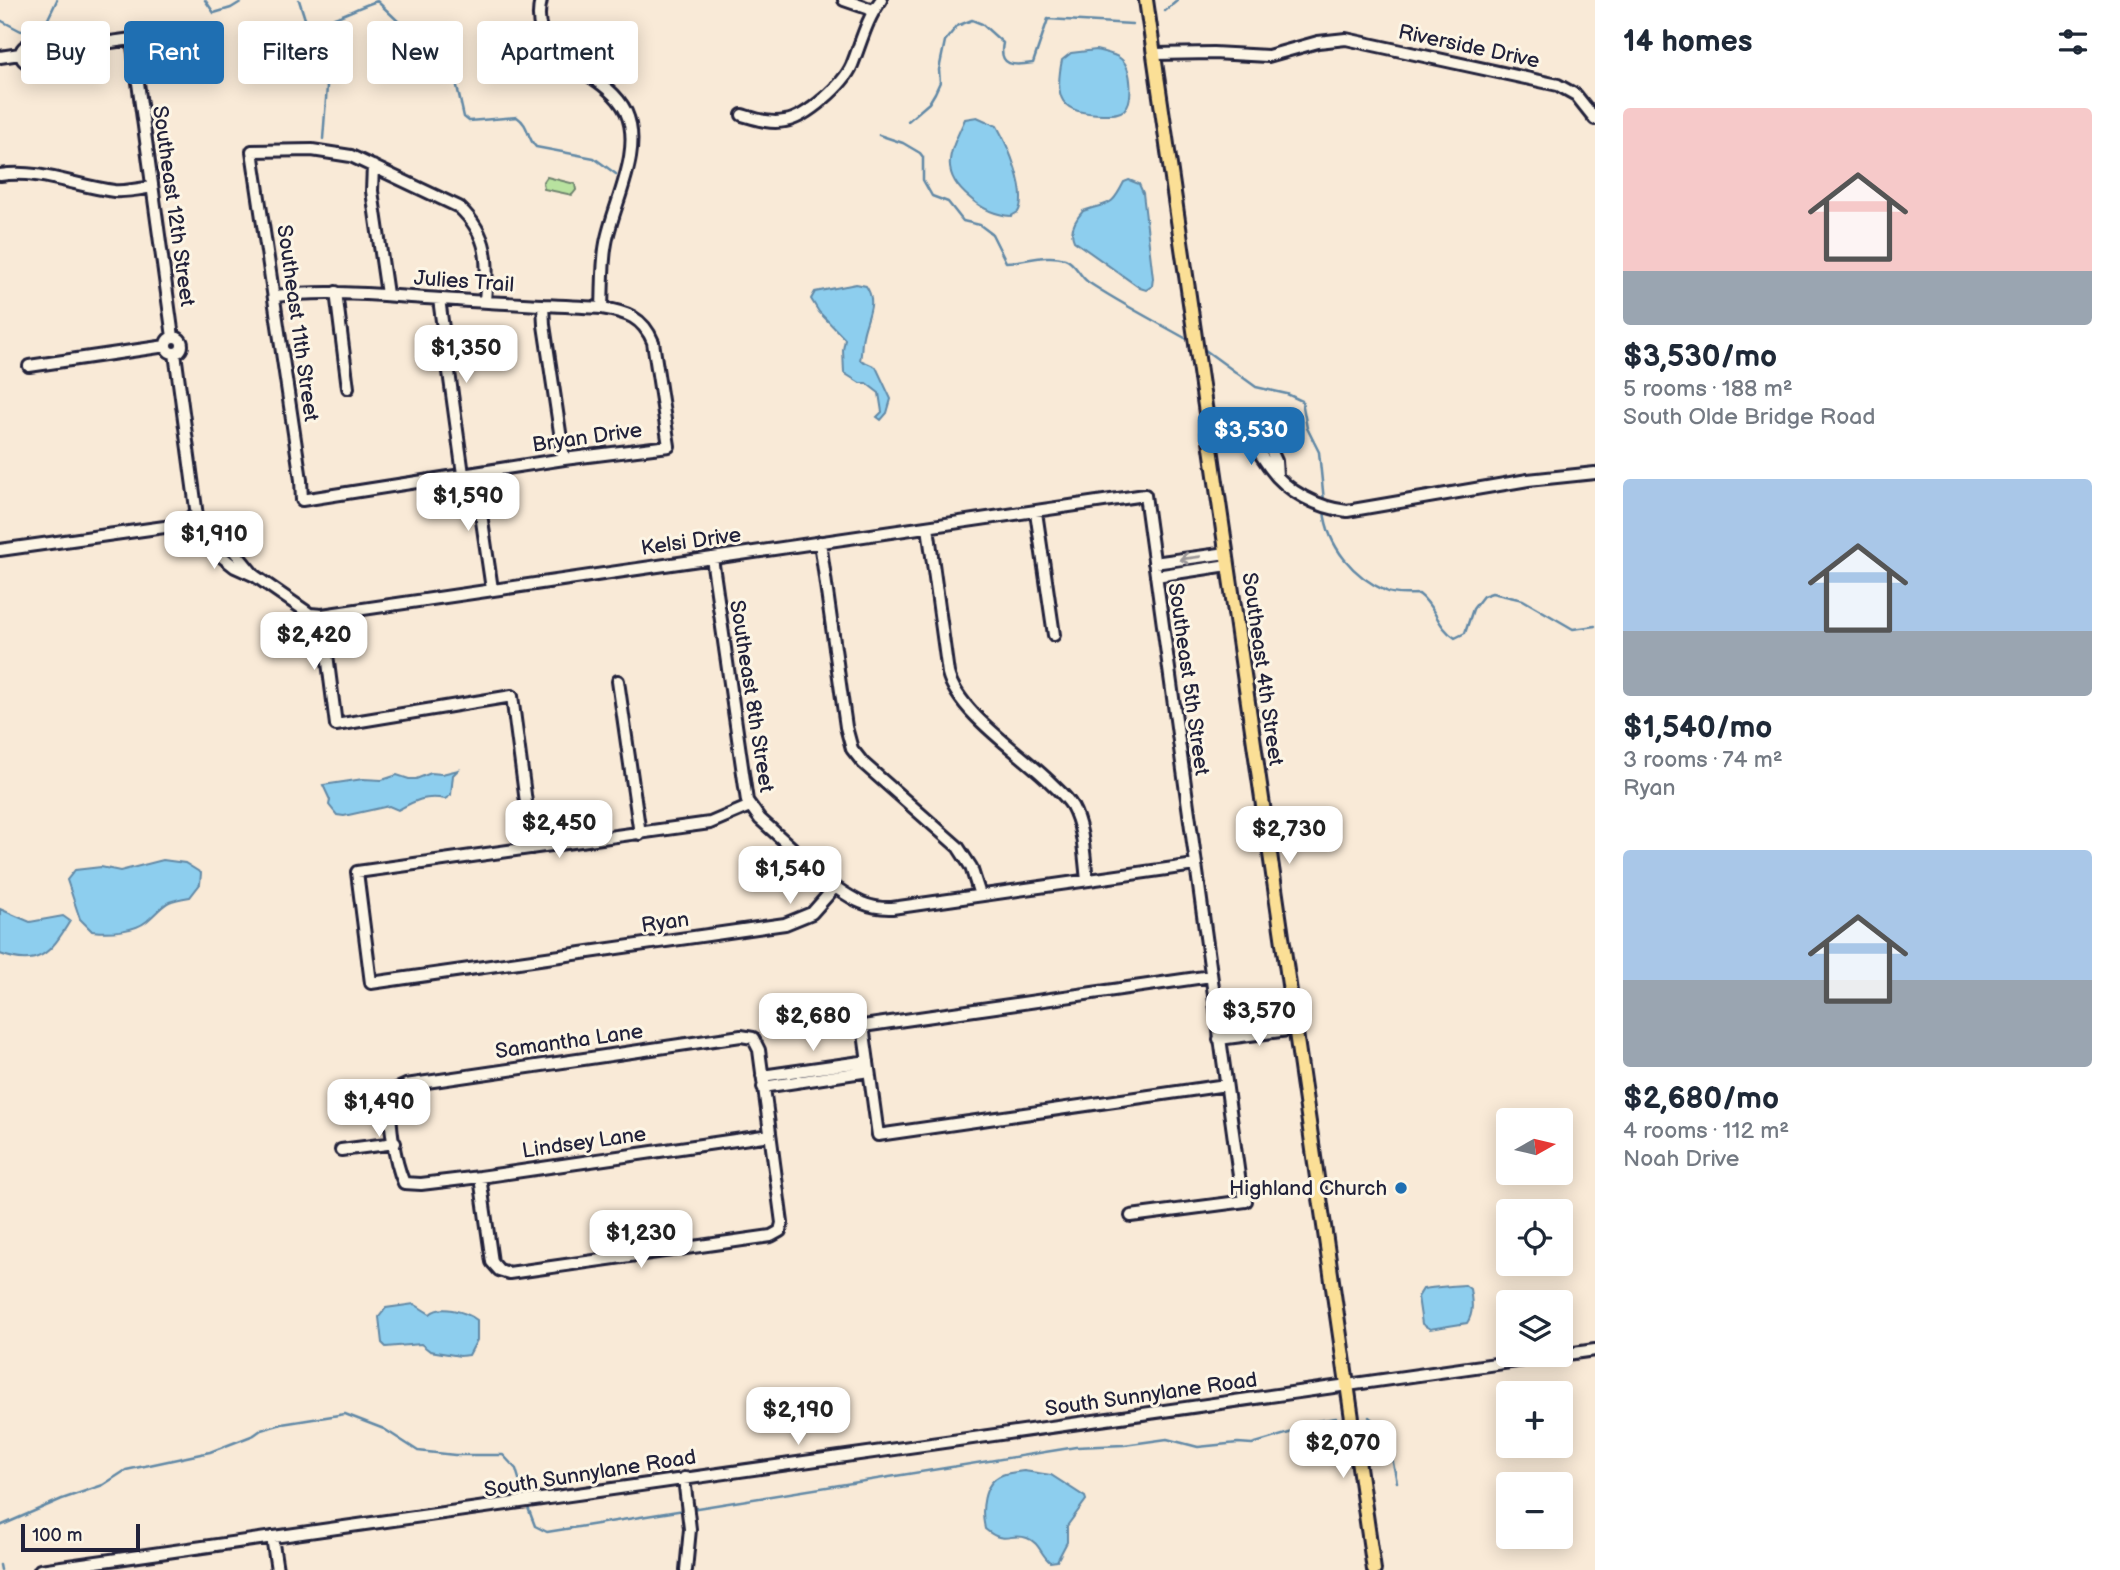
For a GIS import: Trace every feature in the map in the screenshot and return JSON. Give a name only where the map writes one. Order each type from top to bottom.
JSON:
[{"type":"main road","name":"Southeast 4th Street","points":[[1146,0],[1374,1570]]},
{"type":"street","points":[[541,0],[540,26],[549,46],[613,93],[625,110],[630,124],[631,151],[606,246],[602,308]]},
{"type":"street","points":[[844,0],[873,10]]},
{"type":"street","points":[[742,115],[764,121],[790,120],[827,95],[852,66],[873,10],[881,0]]},
{"type":"street","name":"Southeast 12th Street","points":[[0,57],[20,54],[23,47],[28,45],[34,46],[39,52],[132,39],[173,337],[167,341],[171,350]]},
{"type":"street","name":"Riverside Drive","points":[[1154,54],[1268,56],[1318,42],[1354,40],[1558,85],[1576,94],[1595,119]]},
{"type":"street","name":"Southeast 11th Street","points":[[302,500],[275,296],[252,151],[299,149],[328,152],[351,156],[373,166]]},
{"type":"street","points":[[387,294],[372,191],[373,166],[449,201],[472,220],[485,248],[485,302]]},
{"type":"street","points":[[0,175],[24,173],[49,176],[119,191],[152,187]]},
{"type":"street","name":"Julies Trail","points":[[275,296],[305,292],[387,294],[602,308],[627,313],[646,327],[653,342],[669,446]]},
{"type":"street","points":[[336,292],[348,388]]},
{"type":"street","points":[[439,299],[463,474]]},
{"type":"street","points":[[543,305],[564,459]]},
{"type":"street","points":[[0,550],[190,529],[199,532],[200,520],[171,350],[29,366]]},
{"type":"street","points":[[1212,443],[1262,437],[1268,440],[1276,461],[1277,475],[1303,496],[1329,509],[1347,511],[1528,480],[1595,473]]},
{"type":"street","name":"Bryan Drive","points":[[302,500],[564,459],[669,446]]},
{"type":"street","points":[[475,473],[492,589]]},
{"type":"street","name":"Kelsi Drive","points":[[322,615],[1145,495]]},
{"type":"street","name":"Southeast 5th Street","points":[[1131,1216],[1246,1201],[1240,1183],[1219,1039],[1145,495]]},
{"type":"street","points":[[1036,512],[1054,635]]},
{"type":"street","points":[[200,520],[235,552],[255,576]]},
{"type":"street","points":[[928,527],[952,688],[965,706],[1045,776],[1070,803],[1081,836],[1087,880]]},
{"type":"street","points":[[190,529],[229,563],[255,576],[310,614],[322,615],[336,725],[512,696],[532,848],[710,823],[750,806]]},
{"type":"street","points":[[820,542],[846,727],[852,748],[863,763],[958,847],[971,867],[980,895]]},
{"type":"street","name":"Southeast 8th Street","points":[[712,558],[744,786],[750,806],[760,819],[835,887]]},
{"type":"street","points":[[1154,563],[1227,559]]},
{"type":"street","points":[[1156,576],[1227,559]]},
{"type":"street","points":[[618,681],[640,834]]},
{"type":"street","name":"Ryan","points":[[532,848],[357,873],[371,983],[785,924],[812,913],[835,887]]},
{"type":"street","points":[[835,887],[863,905],[881,908],[1195,865]]},
{"type":"street","points":[[1210,976],[863,1026],[878,1135],[1226,1085]]},
{"type":"street","points":[[1218,1026],[1295,1022]]},
{"type":"street","points":[[1219,1039],[1295,1022]]},
{"type":"street","name":"Samantha Lane","points":[[395,1143],[390,1102],[393,1091],[407,1085],[741,1036],[753,1038],[759,1051],[763,1081]]},
{"type":"street","points":[[480,1177],[492,1262],[499,1270],[509,1273],[771,1236],[780,1231],[782,1223],[763,1081],[869,1066]]},
{"type":"street","name":"Lindsey Lane","points":[[395,1143],[399,1171],[404,1183],[421,1184],[770,1135]]},
{"type":"street","points":[[341,1150],[395,1143]]},
{"type":"street","name":"South Sunnylane Road","points":[[40,1570],[1595,1350]]},
{"type":"street","points":[[684,1478],[690,1529],[686,1570]]},
{"type":"street","points":[[272,1537],[277,1570]]},
{"type":"green space","points":[[547,177],[575,184],[576,190],[572,195],[544,189],[543,183]]},
{"type":"water","points":[[1096,50],[1118,57],[1128,70],[1129,100],[1124,110],[1119,113],[1077,111],[1063,101],[1060,94],[1062,60],[1071,53]]},
{"type":"water","points":[[977,117],[997,126],[1015,169],[1021,204],[1018,212],[1011,216],[994,213],[974,202],[960,188],[950,170],[952,152],[965,119]]},
{"type":"water","points":[[1129,180],[1139,184],[1143,193],[1153,278],[1152,286],[1146,290],[1074,241],[1072,233],[1083,211],[1112,201],[1124,182]]},
{"type":"water","points":[[856,284],[866,286],[871,298],[860,360],[876,367],[891,399],[887,413],[881,420],[877,417],[882,412],[879,393],[866,383],[860,383],[844,373],[845,339],[819,312],[811,299],[815,292]]},
{"type":"water","points":[[458,770],[453,775],[451,795],[445,799],[427,798],[398,810],[389,806],[344,816],[337,815],[329,805],[330,800],[323,785],[363,779],[382,780],[397,775],[416,779],[431,773],[442,774]]},
{"type":"water","points":[[163,860],[185,863],[201,873],[200,884],[190,897],[169,902],[142,925],[128,930],[92,931],[80,919],[67,880],[75,870],[101,867],[120,871]]},
{"type":"water","points":[[0,909],[30,922],[63,916],[70,921],[56,942],[42,955],[34,958],[13,958],[0,954]]},
{"type":"water","points":[[1465,1285],[1470,1289],[1472,1302],[1467,1323],[1430,1329],[1422,1324],[1418,1297],[1423,1289]]},
{"type":"water","points":[[414,1304],[430,1314],[447,1309],[467,1314],[477,1320],[477,1340],[469,1355],[430,1351],[421,1344],[386,1347],[382,1343],[379,1317],[386,1308]]},
{"type":"water","points":[[1024,1471],[1051,1475],[1085,1497],[1086,1500],[1067,1526],[1067,1542],[1057,1561],[1050,1562],[1034,1542],[1027,1538],[998,1537],[985,1529],[983,1506],[990,1484],[1002,1475]]},
{"type":"waterway","points":[[0,20],[21,31],[45,25],[57,0]]},
{"type":"waterway","points":[[205,0],[214,13],[231,8],[244,0]]},
{"type":"waterway","points":[[299,0],[305,19],[314,24],[377,1],[401,24],[403,53],[427,68],[454,73],[464,117],[469,121],[517,117],[524,124],[536,147],[594,158],[616,174]]},
{"type":"waterway","points":[[1165,11],[1178,0]]},
{"type":"waterway","points":[[908,121],[929,103],[935,93],[940,82],[939,70],[945,41],[957,26],[972,20],[982,24],[1003,43],[1005,61],[1020,65],[1033,63],[1048,19],[1132,24]]},
{"type":"waterway","points":[[323,139],[326,84]]},
{"type":"waterway","points":[[879,135],[903,143],[920,153],[923,157],[923,180],[932,196],[948,202],[963,221],[980,225],[992,234],[1006,262],[1043,257],[1065,259],[1072,263],[1088,282],[1192,342]]},
{"type":"waterway","points":[[1201,347],[1256,387],[1287,394],[1302,401],[1307,428],[1319,452],[1324,501]]},
{"type":"waterway","points":[[1324,511],[1331,537],[1353,569],[1363,578],[1390,593],[1419,594],[1444,628],[1455,638],[1465,633],[1473,609],[1483,596],[1492,593],[1523,600],[1573,629],[1595,626]]},
{"type":"waterway","points":[[0,1526],[62,1499],[103,1485],[126,1470],[210,1452],[282,1424],[345,1414],[384,1429],[418,1451],[455,1455],[503,1455],[516,1469],[525,1499]]},
{"type":"waterway","points":[[1369,1417],[1385,1438],[1397,1482]]},
{"type":"waterway","points":[[691,1509],[1076,1447],[1124,1445],[1167,1439],[1198,1447],[1252,1444],[1296,1431],[1317,1421],[1336,1418]]},
{"type":"waterway","points":[[527,1505],[535,1526],[547,1532],[684,1510]]},
{"type":"waterway","points":[[0,1565],[1,1570]]},
{"type":"place","name":"Highland Church","points":[[1401,1188]]}]
